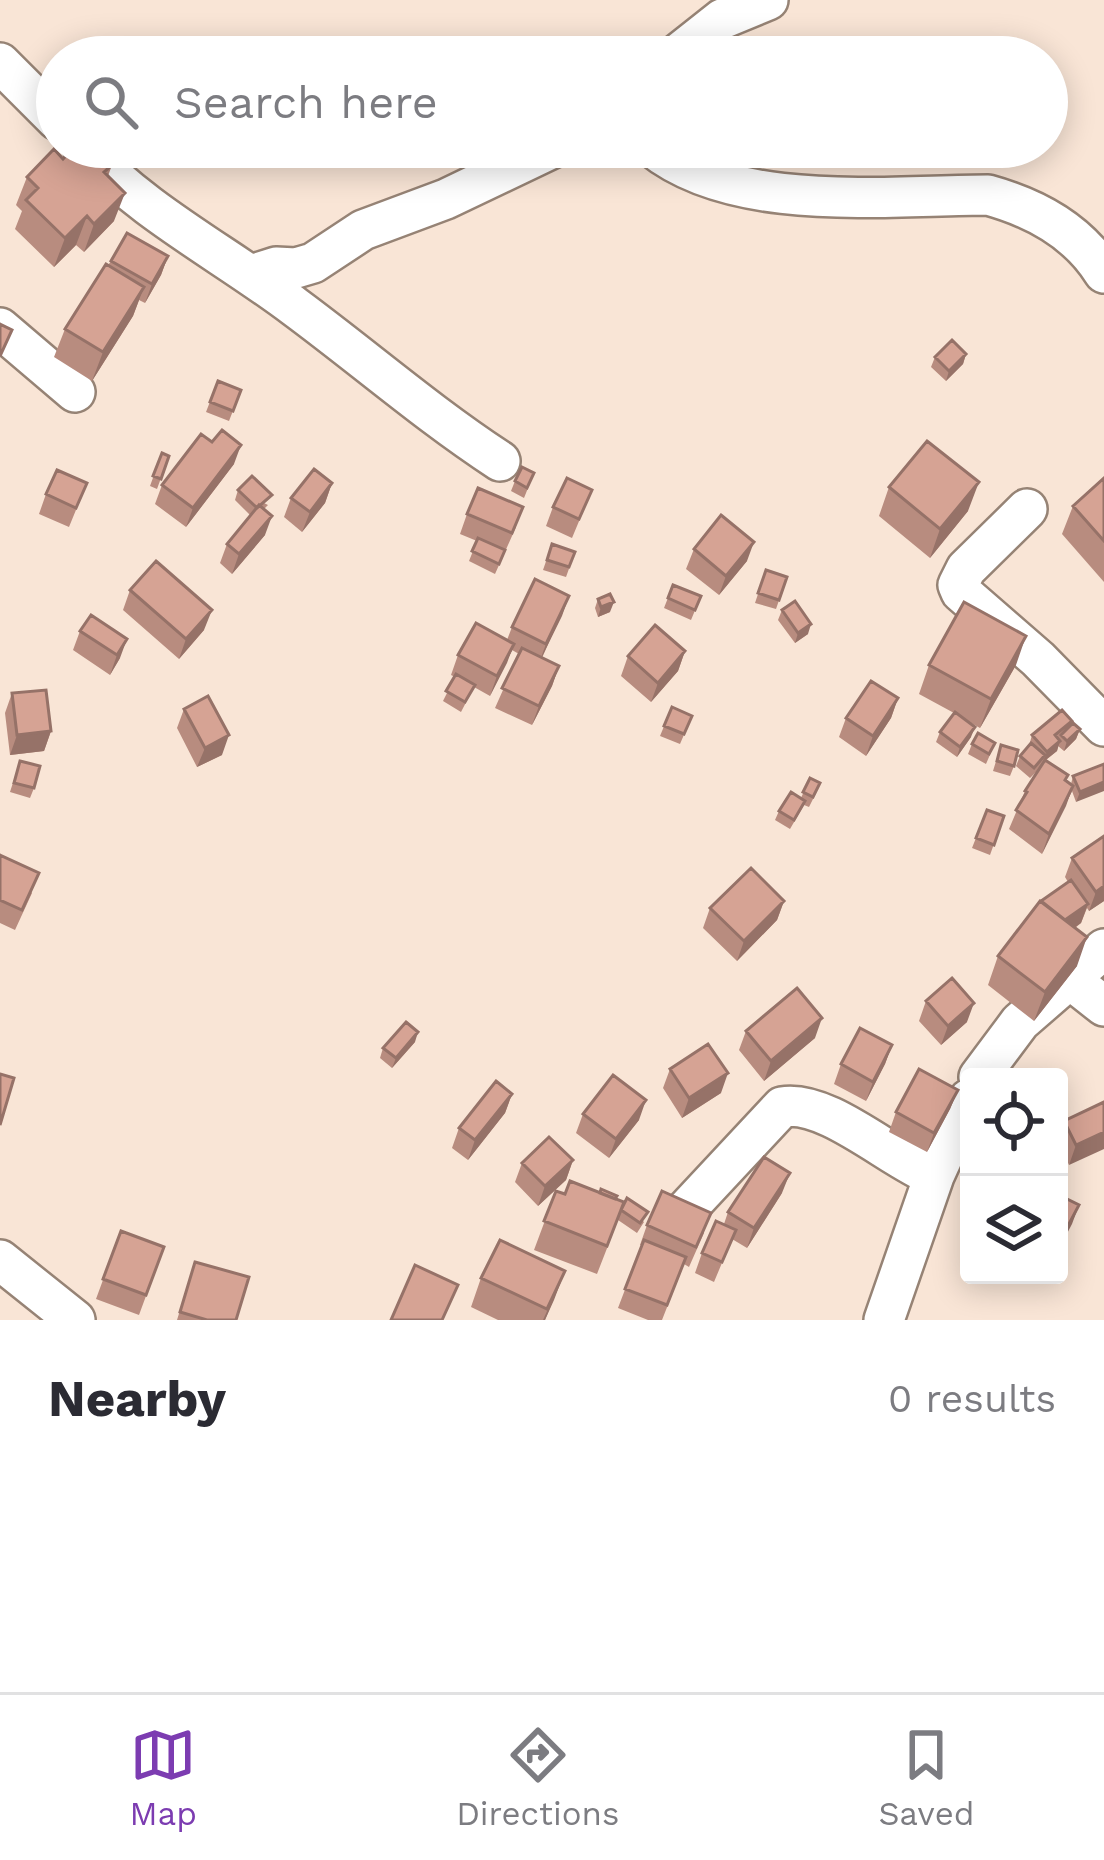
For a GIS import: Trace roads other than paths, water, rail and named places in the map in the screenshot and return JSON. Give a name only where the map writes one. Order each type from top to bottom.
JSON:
[{"type":"street","points":[[701,36],[722,19],[769,0]]},
{"type":"street","points":[[0,63],[36,99]]},
{"type":"street","points":[[105,168],[407,397],[500,461]]},
{"type":"street","points":[[251,275],[314,263],[363,230],[511,168]]},
{"type":"street","points":[[685,168],[799,197],[988,195],[1069,231],[1104,273]]},
{"type":"street","points":[[0,328],[75,392]]},
{"type":"street","points":[[1027,509],[966,569],[958,585],[1104,726]]},
{"type":"street","points":[[986,1068],[1020,1022],[1104,949]]},
{"type":"street","points":[[1071,980],[1104,1006]]},
{"type":"street","points":[[684,1211],[782,1107],[797,1105],[818,1111],[934,1176]]},
{"type":"street","points":[[884,1320],[934,1176],[960,1119]]},
{"type":"street","points":[[0,1260],[75,1320]]}]
